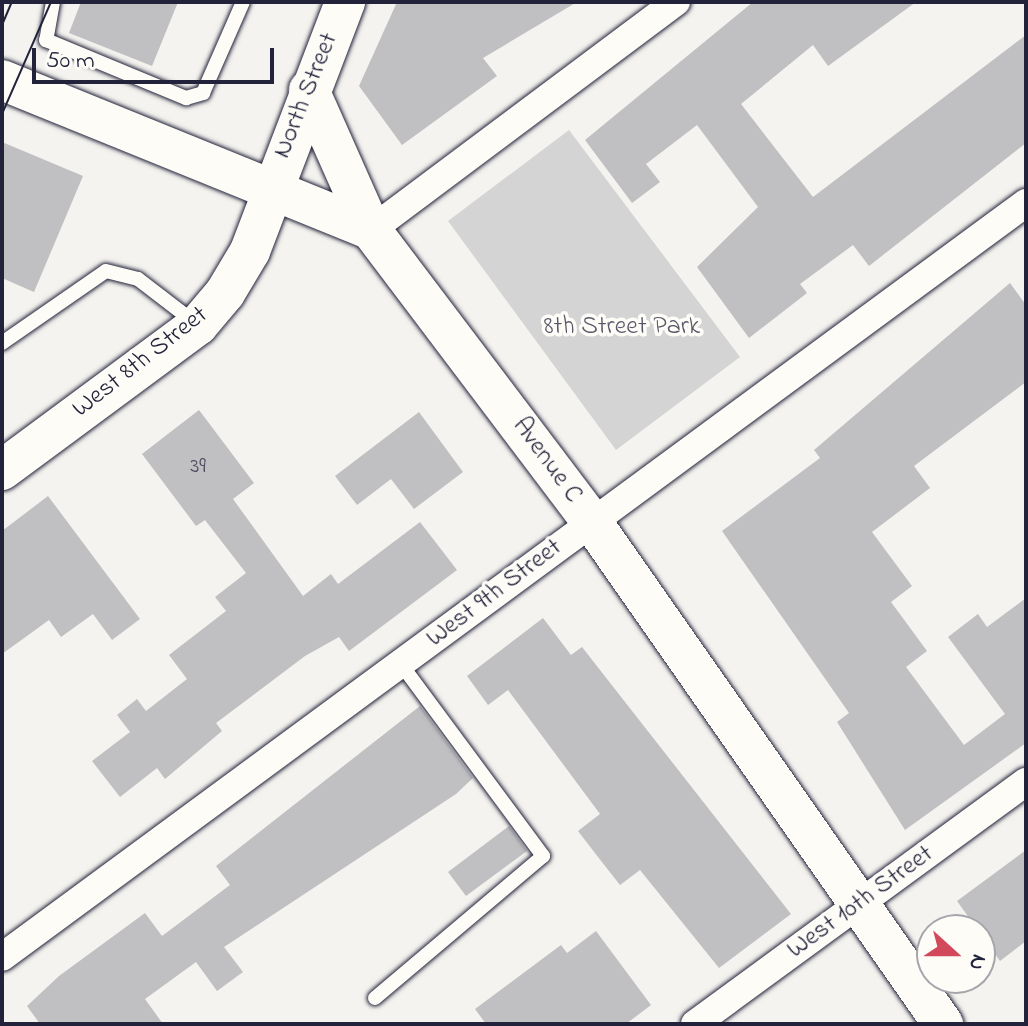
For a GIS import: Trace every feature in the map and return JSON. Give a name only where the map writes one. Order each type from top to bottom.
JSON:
[{"type":"main road","name":"North Street","points":[[271,191],[345,2]]},
{"type":"main road","points":[[2,80],[371,230]]},
{"type":"main road","name":"Avenue C","points":[[309,90],[371,230],[592,522],[855,907],[943,1024]]},
{"type":"main road","name":"West 8th Street","points":[[2,470],[198,325],[250,251],[271,191]]},
{"type":"street","points":[[371,230],[676,2]]},
{"type":"street","name":"West 9th Street","points":[[2,957],[1026,203]]},
{"type":"street","name":"West 10th Street","points":[[695,1024],[1026,782]]},
{"type":"lane","points":[[53,2],[46,40],[186,98],[203,93],[243,2]]},
{"type":"lane","points":[[2,343],[106,271],[138,279],[198,325]]},
{"type":"lane","points":[[375,998],[543,856],[401,664]]},
{"type":"green space","name":"8th Street Park","points":[[569,130],[740,357],[616,450],[448,221]]},
{"type":"building","points":[[81,2],[178,2],[152,66],[69,33]]},
{"type":"building","points":[[397,2],[577,2],[483,58],[497,76],[402,145],[359,86]]},
{"type":"building","points":[[753,2],[916,2],[828,66],[813,45],[741,104],[813,197],[1026,35],[1026,143],[869,266],[853,245],[800,284],[807,293],[749,338],[697,267],[758,207],[697,125],[646,164],[660,182],[632,203],[585,140]]},
{"type":"building","points":[[2,142],[83,176],[34,292],[2,278]]},
{"type":"building","points":[[1010,283],[1026,305],[1026,382],[914,466],[930,488],[872,532],[912,586],[891,602],[927,651],[906,667],[964,745],[1005,714],[948,637],[978,614],[987,627],[1026,598],[1026,743],[905,830],[837,722],[849,713],[722,531],[820,458],[814,450]]},
{"type":"building","points":[[199,410],[254,483],[233,499],[303,596],[331,574],[338,584],[420,522],[457,570],[349,651],[339,637],[305,656],[216,723],[222,731],[165,779],[157,768],[120,797],[92,761],[130,732],[117,715],[137,699],[146,711],[187,679],[169,655],[226,611],[215,597],[246,573],[205,520],[196,526],[142,454]]},
{"type":"building","points":[[419,412],[463,472],[414,509],[391,479],[357,505],[335,476]]},
{"type":"building","points":[[48,496],[140,619],[112,640],[93,614],[61,637],[49,620],[2,654],[2,531]]},
{"type":"building","points":[[543,618],[571,655],[582,647],[791,914],[719,968],[640,870],[620,885],[578,831],[600,814],[508,690],[488,705],[467,676]]},
{"type":"building","points":[[420,706],[473,778],[456,794],[224,947],[243,972],[217,991],[196,962],[145,999],[163,1024],[40,1024],[27,1006],[59,976],[145,913],[162,936],[230,885],[216,866]]},
{"type":"building","points":[[509,826],[527,851],[466,896],[448,872]]},
{"type":"building","points":[[1026,850],[1026,941],[1000,961],[996,955],[996,914],[966,914],[957,901]]},
{"type":"building","points":[[596,931],[651,1005],[626,1024],[486,1024],[475,1009],[561,945],[567,953]]},
{"type":"tram line","points":[[2,25],[12,2]]},
{"type":"tram line","points":[[2,114],[51,2]]}]
